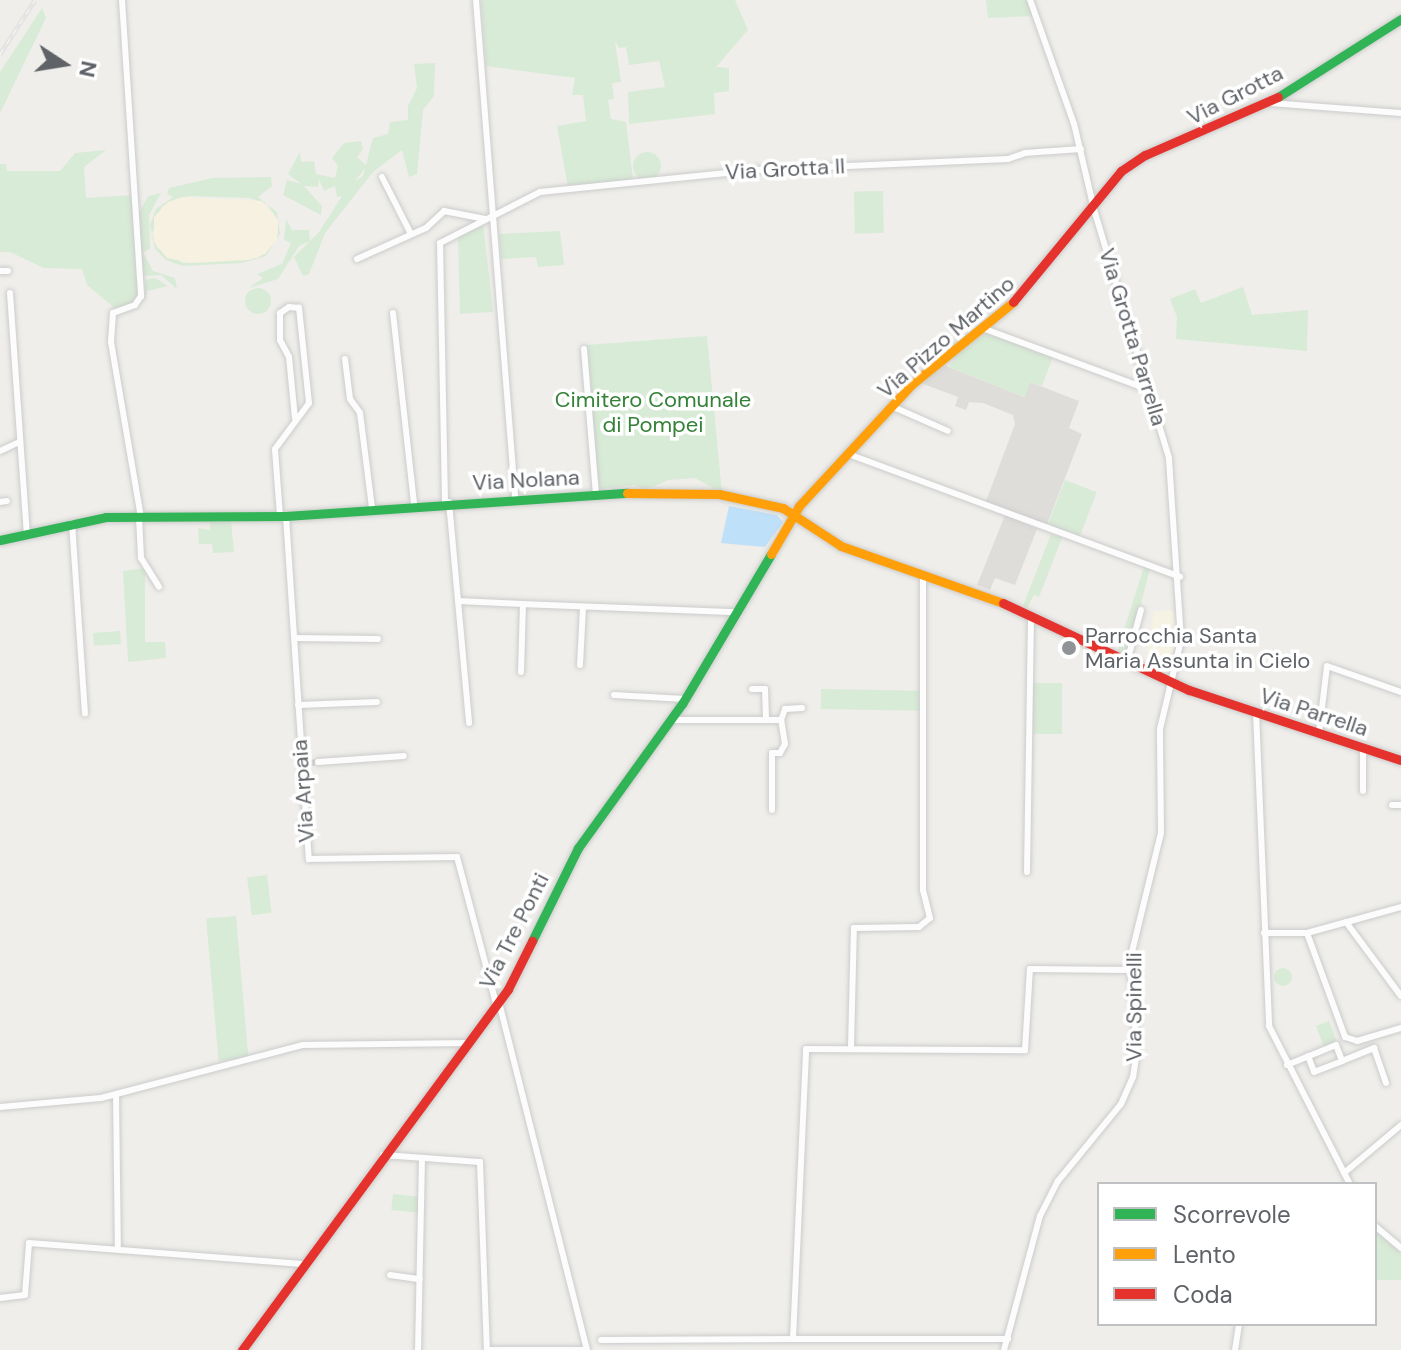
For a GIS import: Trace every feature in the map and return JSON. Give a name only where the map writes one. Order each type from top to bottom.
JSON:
[{"type":"street","points":[[122,0],[141,296],[135,305],[113,313],[111,342],[140,517],[141,558],[159,587]]},
{"type":"street","points":[[476,0],[515,498]]},
{"type":"street","name":"Via Grotta Parrella","points":[[1030,0],[1081,149],[1094,209],[1150,390],[1172,474],[1180,577],[1181,640],[1171,683]]},
{"type":"street","name":"Via Grotta","points":[[1094,209],[1121,171],[1136,159],[1268,103],[1401,19]]},
{"type":"street","points":[[1268,103],[1401,113]]},
{"type":"street","name":"Via Grotta II","points":[[447,502],[440,243],[540,192],[756,170],[1008,159],[1025,153],[1081,149]]},
{"type":"street","points":[[382,177],[411,234]]},
{"type":"street","name":"Via Pizzo Martino","points":[[796,515],[911,385],[985,329],[1027,291],[1094,209]]},
{"type":"street","points":[[357,259],[411,234],[444,211],[485,219]]},
{"type":"street","points":[[10,293],[27,534]]},
{"type":"street","name":"Via Arpaia","points":[[295,418],[289,357],[280,340],[280,310],[289,307],[299,308],[309,373],[309,403],[275,449],[295,638],[300,763],[309,859],[446,855],[459,860],[498,1003]]},
{"type":"street","points":[[393,313],[414,504]]},
{"type":"street","points":[[985,329],[1150,390]]},
{"type":"street","points":[[584,349],[596,495]]},
{"type":"street","points":[[345,359],[350,399],[360,413],[372,508]]},
{"type":"street","points":[[891,406],[948,431]]},
{"type":"street","points":[[0,451],[19,442]]},
{"type":"street","points":[[851,455],[1180,577]]},
{"type":"street","name":"Via Nolana","points":[[0,540],[72,523],[140,517],[283,516],[515,498],[719,494],[796,515],[841,546],[986,595],[1171,683]]},
{"type":"street","points":[[447,502],[469,723]]},
{"type":"street","name":"Via Tre Ponti","points":[[242,1350],[302,1264],[471,1043],[498,1003],[578,848],[685,699],[734,612],[796,515]]},
{"type":"street","points":[[72,523],[85,714]]},
{"type":"street","points":[[851,1047],[853,930],[919,927],[930,918],[923,890],[923,575]]},
{"type":"street","points":[[458,601],[734,612]]},
{"type":"street","points":[[521,672],[523,604]]},
{"type":"street","points":[[580,665],[583,607]]},
{"type":"street","points":[[1127,662],[1141,610]]},
{"type":"street","points":[[1027,872],[1031,617]]},
{"type":"street","points":[[295,638],[378,639]]},
{"type":"street","points":[[1319,733],[1327,666],[1401,692]]},
{"type":"street","name":"Via Parrella","points":[[1171,683],[1401,760]]},
{"type":"street","name":"Via Spinelli","points":[[1004,1350],[1040,1216],[1058,1181],[1121,1104],[1133,1077],[1137,1053],[1131,970],[1138,919],[1161,833],[1159,739],[1171,683]]},
{"type":"street","points":[[752,689],[765,689],[766,720]]},
{"type":"street","points":[[614,695],[685,699]]},
{"type":"street","points":[[298,705],[377,702]]},
{"type":"street","points":[[772,810],[772,753],[780,753],[785,744],[781,720],[785,709],[802,708]]},
{"type":"street","points":[[1256,711],[1269,1026],[1349,1182]]},
{"type":"street","points":[[671,720],[781,720]]},
{"type":"street","points":[[1363,747],[1363,791]]},
{"type":"street","points":[[318,762],[404,756]]},
{"type":"street","points":[[300,763],[309,763]]},
{"type":"street","points":[[1392,805],[1401,805]]},
{"type":"street","points":[[1264,933],[1307,933],[1401,907]]},
{"type":"street","points":[[1346,922],[1401,996]]},
{"type":"street","points":[[1307,933],[1345,1037],[1357,1041],[1401,1028]]},
{"type":"street","points":[[793,1339],[806,1049],[1025,1050],[1030,969],[1131,970]]},
{"type":"street","points":[[383,1155],[477,1161],[481,1166],[487,1350],[587,1350],[498,1003]]},
{"type":"street","points":[[0,1107],[116,1095],[303,1045],[471,1043]]},
{"type":"street","points":[[1287,1065],[1336,1045],[1342,1061]]},
{"type":"street","points":[[1308,1056],[1314,1072],[1374,1048],[1386,1083]]},
{"type":"street","points":[[116,1095],[118,1249]]},
{"type":"street","points":[[1344,1173],[1401,1125]]},
{"type":"street","points":[[418,1350],[422,1159]]},
{"type":"street","points":[[1377,1228],[1401,1248]]},
{"type":"street","points":[[0,1298],[25,1295],[26,1244],[302,1264]]},
{"type":"street","points":[[390,1275],[420,1279]]},
{"type":"street","points":[[1235,1350],[1239,1326]]},
{"type":"street","points":[[601,1340],[1008,1339]]},
{"type":"shaded area","points":[[941,364],[1024,397],[1030,382],[1079,401],[1069,428],[1082,434],[1046,527],[985,504],[1015,424],[1013,415],[983,403],[969,402],[966,410],[955,406],[958,397],[918,382]]},
{"type":"shaded area","points":[[1005,515],[1037,529],[1015,585],[995,578],[990,590],[977,585]]},
{"type":"shaded area","points":[[1180,610],[1170,674],[1145,666],[1154,611]]},
{"type":"green space","points":[[481,0],[735,0],[748,30],[716,67],[729,68],[729,91],[714,93],[715,114],[629,124],[628,92],[665,87],[659,61],[629,65],[626,47],[619,48],[615,41],[621,82],[612,83],[614,99],[608,100],[611,119],[626,122],[633,179],[568,187],[557,126],[586,121],[583,95],[572,95],[575,78],[486,66]]},
{"type":"green space","points":[[986,0],[1026,0],[1033,16],[988,18]]},
{"type":"green space","points":[[42,8],[46,18],[0,113],[0,72]]},
{"type":"green space","points":[[435,63],[434,96],[423,110],[417,174],[409,177],[402,150],[373,172],[325,233],[309,274],[303,276],[294,257],[319,232],[349,185],[363,176],[373,138],[388,134],[390,122],[408,120],[408,106],[417,88],[414,64]]},
{"type":"green space","points":[[361,141],[363,149],[357,157],[367,166],[343,196],[337,197],[335,186],[324,191],[319,179],[318,187],[304,186],[322,206],[321,215],[283,195],[287,180],[301,184],[288,174],[300,152],[301,162],[314,161],[316,174],[335,178],[338,166],[332,158],[344,143]]},
{"type":"green space","points":[[106,150],[84,167],[86,198],[133,195],[139,295],[134,303],[116,309],[87,285],[82,269],[44,268],[10,252],[0,252],[0,164],[6,164],[7,171],[60,171],[75,153]]},
{"type":"green space","points":[[647,152],[657,156],[661,166],[657,176],[647,180],[637,176],[633,166],[637,156]]},
{"type":"green space","points":[[271,177],[272,186],[258,197],[267,204],[277,212],[280,234],[266,256],[242,263],[183,266],[166,260],[155,249],[150,225],[156,209],[173,197],[167,194],[169,188],[212,178]],"holes":[[[189,196],[249,198],[267,204],[278,220],[278,234],[258,258],[183,263],[157,248],[152,234],[162,206]]]},
{"type":"green space","points":[[883,191],[884,233],[855,233],[854,192]]},
{"type":"green space","points":[[161,193],[149,215],[150,249],[143,252],[153,271],[175,278],[177,289],[161,275],[142,276],[139,213],[148,196]]},
{"type":"green space","points":[[286,219],[292,230],[309,230],[310,241],[299,246],[278,279],[249,288],[263,278],[257,274],[282,264],[291,243],[284,240]]},
{"type":"green space","points":[[483,222],[493,312],[460,314],[458,235]]},
{"type":"green space","points":[[560,231],[564,265],[538,267],[536,257],[501,259],[499,234]]},
{"type":"green space","points":[[155,278],[168,286],[147,291],[145,302],[145,280]]},
{"type":"green space","points":[[1243,287],[1252,315],[1308,310],[1307,351],[1176,339],[1177,317],[1170,299],[1195,289],[1201,303]]},
{"type":"green space","points":[[258,288],[267,292],[271,301],[267,310],[258,314],[249,310],[245,301],[249,292]]},
{"type":"green space","points":[[985,332],[1053,357],[1042,386],[1030,382],[1025,397],[949,367],[954,360],[950,358]]},
{"type":"green space","name":"Cimitero Comunale di Pompei","points":[[707,336],[722,493],[695,478],[668,480],[644,491],[634,485],[599,489],[586,345]]},
{"type":"green space","points":[[1065,480],[1097,492],[1078,540],[1047,528]]},
{"type":"green space","points":[[210,522],[231,522],[234,552],[213,553],[212,544],[199,544],[198,528],[210,530]]},
{"type":"green space","points":[[1051,534],[1062,538],[1039,597],[1034,595],[1027,609],[1023,606]]},
{"type":"green space","points":[[1144,567],[1150,569],[1127,657],[1118,653],[1120,642]]},
{"type":"green space","points":[[145,568],[145,642],[165,642],[166,658],[128,662],[123,571]]},
{"type":"green space","points":[[120,631],[121,644],[94,646],[93,633]]},
{"type":"green space","points":[[1032,683],[1062,683],[1062,734],[1032,734]]},
{"type":"green space","points":[[821,689],[921,691],[921,711],[821,709]]},
{"type":"green space","points":[[267,875],[272,913],[252,915],[247,877]]},
{"type":"green space","points":[[236,916],[248,1058],[219,1061],[206,919]]},
{"type":"green space","points":[[1283,968],[1292,977],[1283,986],[1274,977]]},
{"type":"green space","points":[[1329,1021],[1337,1042],[1324,1047],[1316,1026]]},
{"type":"green space","points":[[393,1194],[420,1197],[418,1213],[391,1210]]},
{"type":"green space","points":[[1377,1233],[1401,1253],[1401,1280],[1377,1280]]},
{"type":"sand","points":[[182,197],[262,201],[278,220],[277,240],[265,254],[249,260],[191,263],[167,258],[154,242],[154,217],[168,202]]},
{"type":"water","points":[[729,506],[777,515],[783,522],[765,547],[721,543]]},
{"type":"tunnel","points":[[309,763],[318,762]]},
{"type":"railway","points":[[0,54],[35,0]]},
{"type":"traffic: fast","points":[[1278,97],[1401,19]]},
{"type":"traffic: fast","points":[[0,540],[106,517],[286,516],[627,493]]},
{"type":"traffic: fast","points":[[532,941],[578,848],[682,704],[771,554]]},
{"type":"traffic: slow","points":[[771,554],[799,506],[911,385],[1013,302]]},
{"type":"traffic: slow","points":[[627,493],[719,494],[783,508],[841,546],[1003,603]]},
{"type":"traffic: jam","points":[[1013,302],[1121,171],[1145,155],[1278,97]]},
{"type":"traffic: jam","points":[[1003,603],[1189,690],[1401,760]]},
{"type":"traffic: jam","points":[[242,1350],[508,989],[532,941]]},
{"type":"place","name":"Parrocchia Santa Maria Assunta in Cielo","points":[[1069,648]]}]
